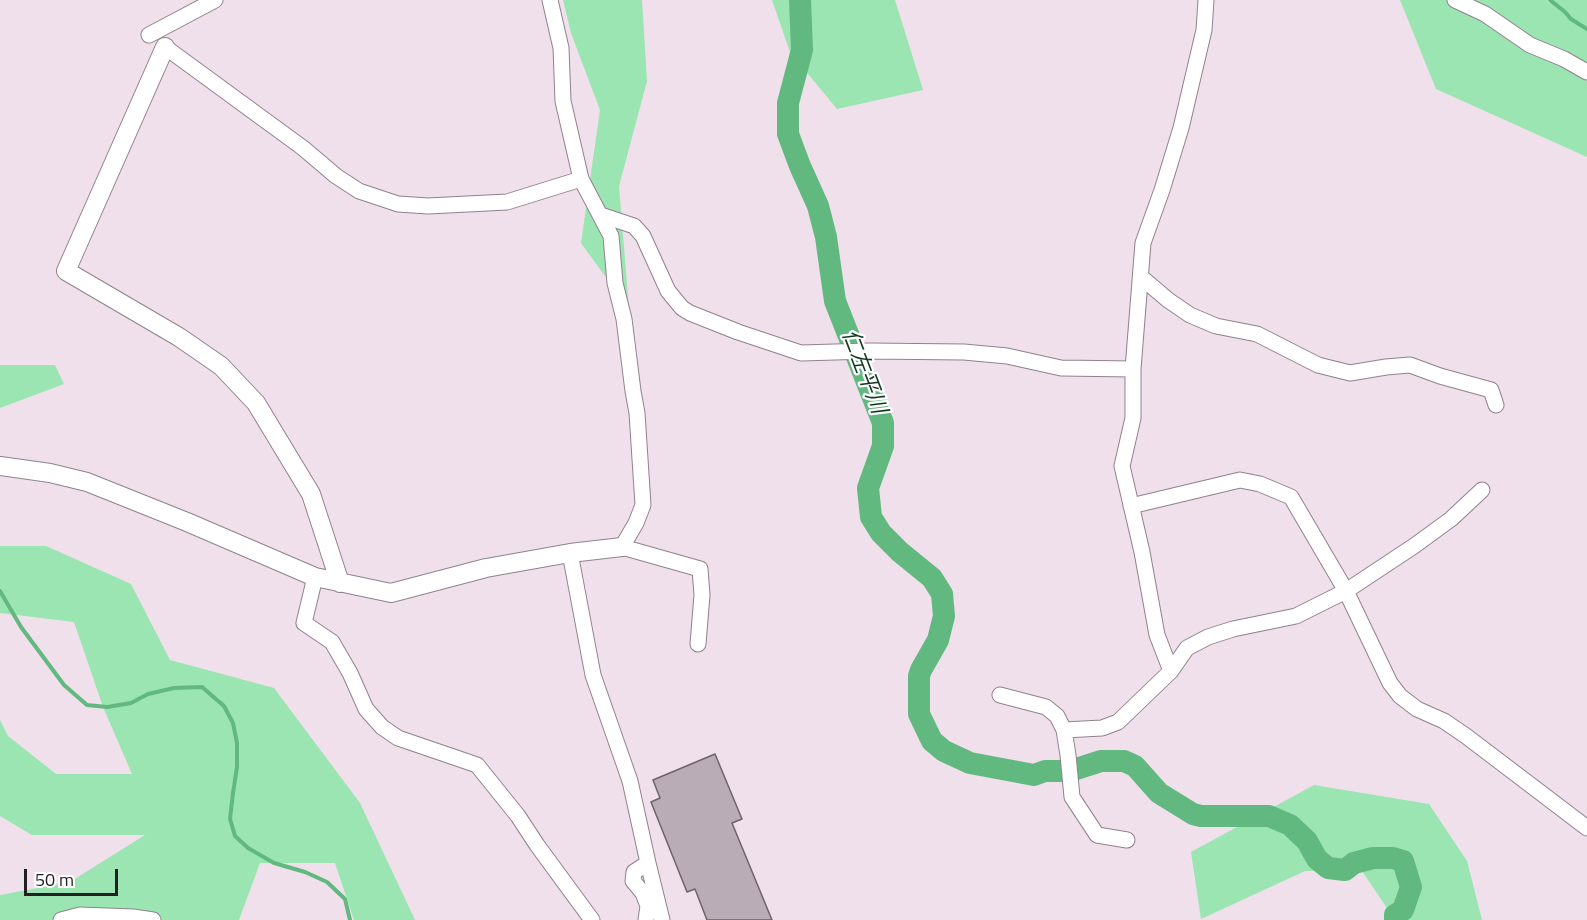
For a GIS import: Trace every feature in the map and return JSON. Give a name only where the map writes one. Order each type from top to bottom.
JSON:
[{"type":"street","points":[[149,35],[215,0]]},
{"type":"street","points":[[550,0],[561,48],[563,101],[581,179],[611,236],[615,283],[624,319],[637,413],[643,505],[622,547]]},
{"type":"street","points":[[1171,672],[1157,635],[1143,552],[1122,466],[1133,418],[1133,369],[1143,243],[1162,190],[1180,128],[1204,30],[1206,0]]},
{"type":"street","points":[[1455,0],[1485,14],[1530,45],[1564,59],[1587,72]]},
{"type":"street","points":[[340,583],[311,494],[256,403],[221,366],[180,337],[66,271],[165,47],[303,148],[336,176],[359,191],[398,204],[428,206],[507,202],[581,179]]},
{"type":"street","points":[[601,215],[634,226],[643,236],[668,291],[682,308],[738,332],[801,353],[964,352],[1007,356],[1061,368],[1133,369]]},
{"type":"street","points":[[1141,277],[1168,300],[1191,315],[1216,326],[1257,334],[1318,365],[1350,373],[1386,366],[1410,365],[1491,390],[1496,405]]},
{"type":"street","points":[[0,466],[50,473],[87,482],[315,577],[391,593],[486,567],[622,547],[700,569],[702,595],[698,644]]},
{"type":"street","points":[[1131,506],[1240,480],[1260,484],[1291,497],[1346,591],[1390,683],[1400,696],[1417,709],[1444,721],[1466,736],[1587,828]]},
{"type":"street","points":[[1064,730],[1102,728],[1118,722],[1148,691],[1171,672],[1187,648],[1208,637],[1233,629],[1296,616],[1346,591],[1451,519],[1482,490]]},
{"type":"street","points":[[570,553],[593,675],[630,781],[662,920]]},
{"type":"street","points":[[315,577],[304,623],[332,642],[350,673],[366,709],[382,728],[398,738],[477,765],[518,816],[592,920]]},
{"type":"street","points":[[1000,695],[1046,707],[1057,716],[1064,730],[1072,797],[1097,835],[1127,840]]},
{"type":"street","points":[[646,920],[648,906],[643,893],[633,881],[634,872],[648,863]]},
{"type":"street","points":[[61,920],[80,915],[153,920]]},
{"type":"green space","points":[[563,0],[642,0],[647,81],[619,186],[629,309],[581,243],[600,110],[571,33]]},
{"type":"green space","points":[[772,0],[895,0],[923,90],[837,109],[790,52]]},
{"type":"green space","points":[[1400,0],[1547,0],[1549,3],[1552,0],[1587,0],[1587,157],[1436,89]]},
{"type":"green space","points":[[0,365],[55,365],[64,384],[0,408]]},
{"type":"green space","points":[[0,546],[46,546],[131,584],[170,660],[274,688],[360,803],[415,920],[354,920],[335,863],[260,863],[239,920],[0,920],[0,895],[70,882],[145,835],[32,835],[0,816],[0,720],[8,736],[56,774],[132,774],[103,707],[74,622],[0,613]]},
{"type":"green space","points":[[1314,785],[1429,804],[1467,861],[1482,920],[1395,920],[1362,871],[1305,871],[1201,919],[1191,852]]},
{"type":"building","points":[[715,754],[742,819],[732,823],[772,920],[707,920],[695,889],[687,892],[651,802],[660,798],[653,780]]},
{"type":"waterway","name":"仁左平川","points":[[800,0],[802,50],[788,103],[788,134],[818,206],[826,237],[835,301],[883,423],[883,446],[868,488],[871,517],[881,533],[932,578],[942,594],[944,616],[938,640],[919,676],[919,714],[932,741],[944,751],[970,763],[1034,775],[1045,771],[1070,771],[1101,761],[1124,761],[1135,766],[1159,793],[1193,814],[1269,816],[1290,825],[1307,841],[1317,859],[1328,868],[1345,870],[1354,863],[1373,858],[1393,858],[1403,861],[1411,887],[1403,910],[1395,915],[1395,920]]},
{"type":"waterway","points":[[1550,0],[1571,19],[1587,29]]},
{"type":"waterway","points":[[0,591],[21,627],[64,685],[87,705],[107,707],[131,703],[148,694],[174,688],[202,687],[224,706],[233,723],[237,743],[237,767],[230,819],[235,836],[248,848],[274,863],[305,872],[327,882],[345,899],[350,920]]}]
